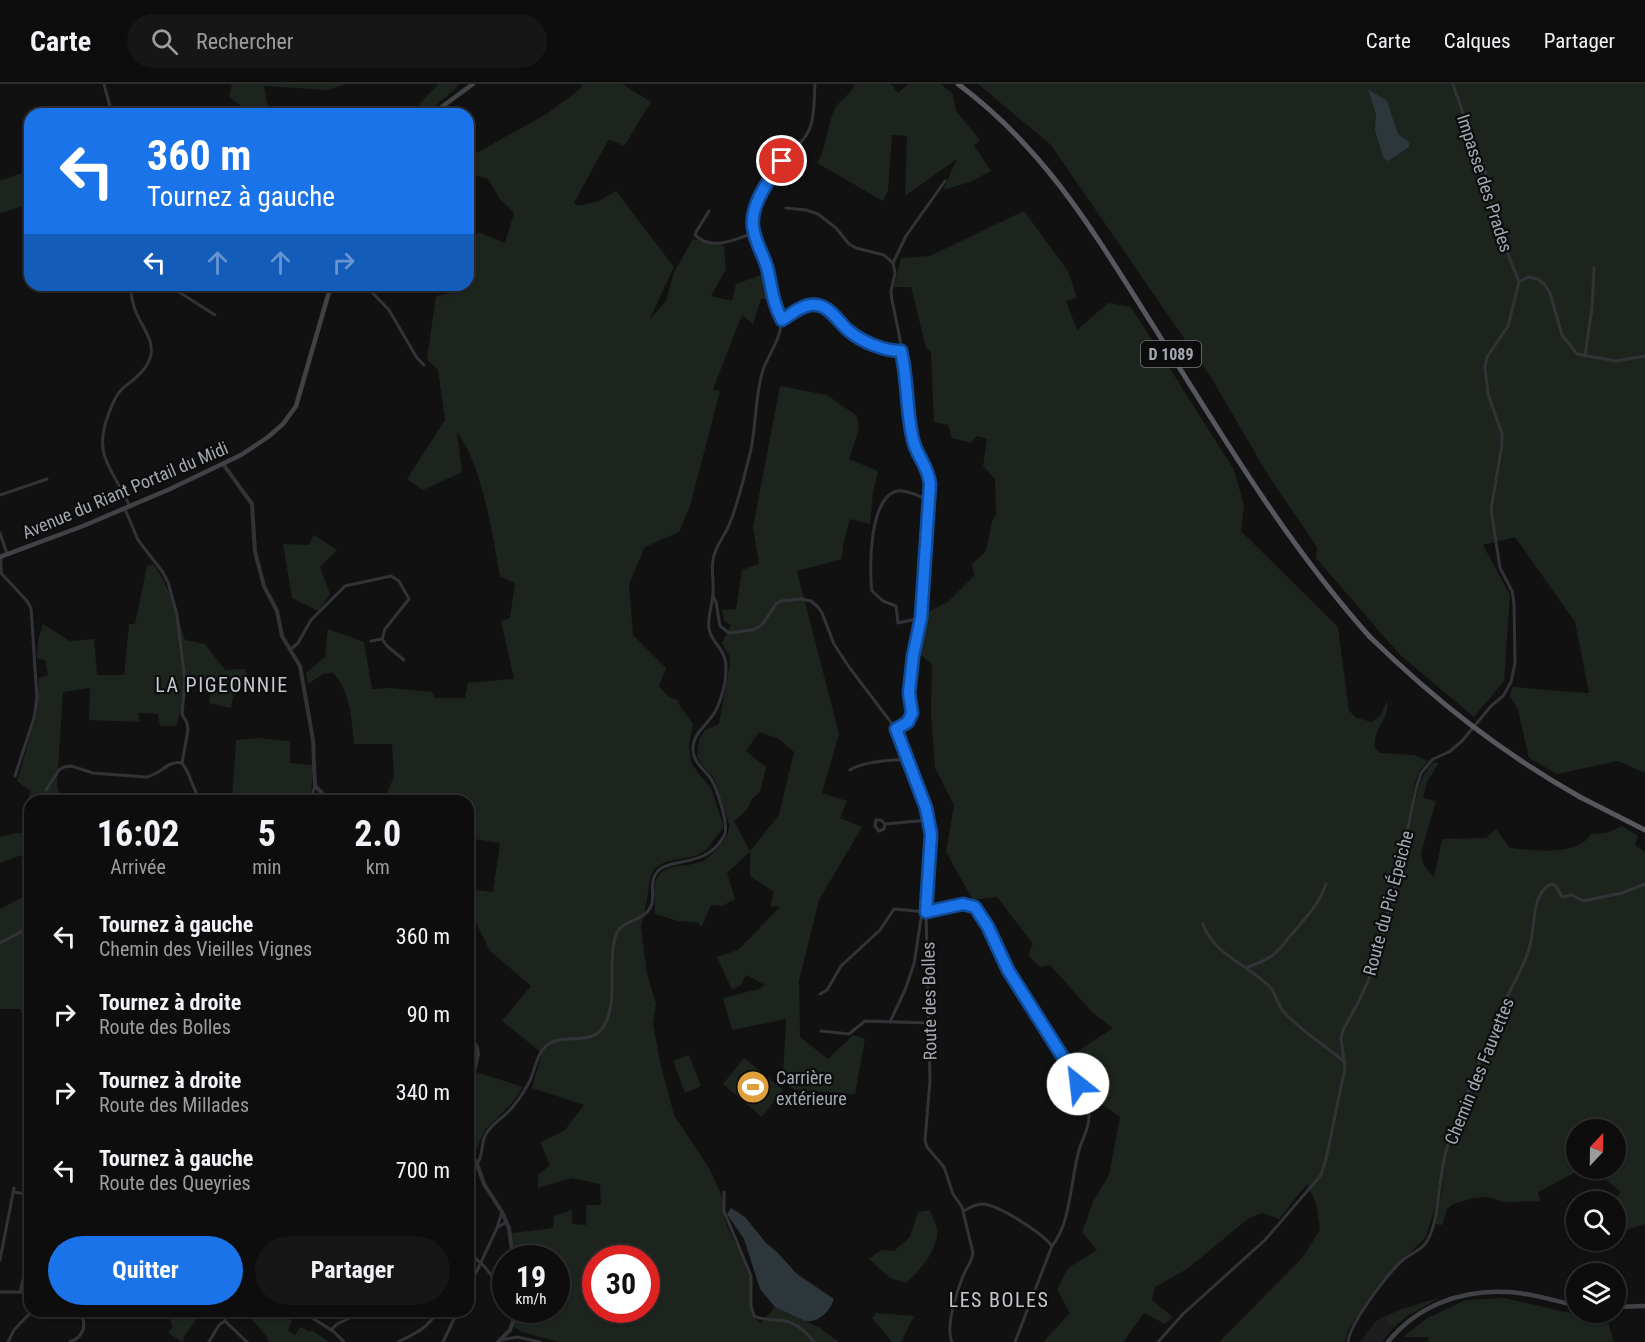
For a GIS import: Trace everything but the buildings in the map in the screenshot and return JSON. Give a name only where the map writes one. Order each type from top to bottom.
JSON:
[{"type":"highway","name":"D 1089","points":[[958,84],[1022,139],[1074,202],[1260,494],[1311,568],[1370,637],[1425,690],[1483,736],[1580,797],[1645,830]]},
{"type":"main road","points":[[440,108],[473,84]]},
{"type":"main road","name":"Avenue du Riant Portail du Midi","points":[[0,557],[128,508],[241,455],[268,437],[284,424],[292,412],[304,382],[329,291]]},
{"type":"main road","points":[[1388,1342],[1407,1321],[1418,1313],[1459,1296],[1509,1292],[1566,1303]]},
{"type":"main road","points":[[1626,1307],[1645,1306]]},
{"type":"street","points":[[106,84],[110,108]]},
{"type":"street","points":[[463,84],[463,91]]},
{"type":"street","points":[[477,1164],[481,1159],[483,1140],[488,1131],[521,1097],[547,1045],[562,1040],[589,1038],[602,1029],[611,1004],[615,935],[623,924],[649,910],[652,903],[653,878],[658,870],[709,854],[725,835],[727,827],[714,786],[710,777],[694,757],[692,748],[695,739],[718,706],[727,666],[725,657],[710,635],[708,627],[713,596],[712,562],[715,550],[730,523],[749,461],[762,372],[782,320],[772,297],[768,270],[754,233],[753,216],[760,197],[782,161],[804,139],[809,130],[812,121],[815,84]]},
{"type":"street","name":"Impasse des Prades","points":[[1453,84],[1485,170],[1491,201],[1504,244],[1519,282]]},
{"type":"street","points":[[896,729],[908,722],[912,713],[909,693],[921,618],[929,474],[914,444],[909,420],[891,292],[895,273],[893,263],[906,236],[945,181]]},
{"type":"street","points":[[786,208],[818,214],[836,228],[849,244],[884,255],[893,263]]},
{"type":"street","points":[[709,211],[696,232],[695,236],[699,239],[722,244],[754,233]]},
{"type":"street","points":[[1585,356],[1592,308],[1594,268]]},
{"type":"street","points":[[1519,282],[1528,277],[1543,282],[1550,294],[1562,336],[1575,353],[1616,361],[1645,356]]},
{"type":"street","name":"Route du Pic Épeiche","points":[[1158,1342],[1183,1314],[1265,1240],[1321,1175],[1345,1062],[1341,1038],[1343,1029],[1375,965],[1421,773],[1433,759],[1449,752],[1462,741],[1491,706],[1503,696],[1511,682],[1515,663],[1514,603],[1512,591],[1500,568],[1491,509],[1502,434],[1488,394],[1485,366],[1487,357],[1508,326],[1519,282]]},
{"type":"street","points":[[131,291],[134,307],[151,343],[152,352],[141,374],[114,399],[102,436],[102,449],[106,464],[128,508],[138,540],[168,582],[177,615],[185,681],[182,714],[188,725],[182,763]]},
{"type":"street","points":[[177,291],[215,315]]},
{"type":"street","points":[[371,291],[389,310],[417,358],[424,365]]},
{"type":"street","points":[[782,320],[802,308],[810,305],[819,306],[827,309],[846,329],[859,338],[901,351]]},
{"type":"street","points":[[223,464],[252,504],[258,567],[264,586],[277,611],[282,636],[300,666],[315,754],[315,786],[312,795]]},
{"type":"street","points":[[0,495],[47,478]]},
{"type":"street","points":[[921,618],[898,623],[896,606],[876,597],[872,591],[874,530],[881,505],[898,490],[929,500]]},
{"type":"street","points":[[0,533],[7,554]]},
{"type":"street","points":[[0,557],[1,572],[31,608],[37,684],[33,718],[15,776]]},
{"type":"street","points":[[290,650],[298,644],[311,620],[345,586],[391,576],[399,581],[409,599],[385,629],[382,639]]},
{"type":"street","name":"Route des Bolles","points":[[713,596],[720,626],[729,633],[736,634],[762,625],[776,604],[781,601],[801,598],[811,601],[822,613],[834,644],[849,667],[896,729],[929,820],[931,834],[924,912],[930,1023],[929,1097],[925,1141],[927,1147],[944,1167],[953,1194],[964,1211]]},
{"type":"street","points":[[371,640],[382,639]]},
{"type":"street","points":[[382,639],[404,660]]},
{"type":"street","points":[[850,770],[875,763],[907,759]]},
{"type":"street","points":[[46,790],[59,770],[64,767],[71,766],[93,773],[146,777],[154,776],[170,763],[182,763],[188,770],[197,795]]},
{"type":"street","points":[[315,786],[324,795]]},
{"type":"street","points":[[885,824],[929,820]]},
{"type":"street","points":[[1248,967],[1263,962],[1282,947],[1322,897],[1326,884]]},
{"type":"street","name":"Chemin des Fauvettes","points":[[1348,1342],[1351,1330],[1383,1282],[1403,1260],[1425,1243],[1429,1235],[1441,1186],[1444,1156],[1487,1043],[1525,962],[1541,892],[1546,886],[1552,884],[1556,886],[1562,897],[1572,895],[1583,901],[1622,893],[1645,884]]},
{"type":"street","points":[[820,994],[827,990],[841,966],[880,930],[894,909],[924,912],[963,904],[975,907],[988,927],[1008,970],[1071,1070],[1085,1100],[1089,1116],[1078,1151],[1068,1209],[1015,1342]]},
{"type":"street","points":[[890,1022],[914,964],[924,912]]},
{"type":"street","points":[[1203,924],[1212,942],[1234,960],[1248,967],[1272,988],[1281,1010],[1345,1062]]},
{"type":"street","points":[[0,943],[24,930]]},
{"type":"street","points":[[821,1031],[849,1034],[865,1021],[930,1023]]},
{"type":"street","points":[[474,1047],[478,1054],[474,1071]]},
{"type":"street","points":[[474,1158],[484,1184],[502,1212],[509,1228],[511,1245]]},
{"type":"street","points":[[0,1260],[14,1190],[24,1193]]},
{"type":"street","points":[[724,1192],[724,1211],[751,1276],[751,1306],[754,1316],[781,1320],[798,1326],[814,1342]]},
{"type":"street","points":[[952,1342],[949,1328],[963,1275],[973,1253],[964,1211],[981,1204],[995,1206],[1052,1246]]},
{"type":"street","points":[[474,1277],[502,1212]]},
{"type":"street","points":[[497,1228],[506,1222]]},
{"type":"street","points":[[474,1257],[492,1276]]},
{"type":"street","points":[[20,1292],[24,1277]]},
{"type":"street","points":[[0,1292],[24,1293]]},
{"type":"street","points":[[8,1342],[14,1330],[26,1317]]},
{"type":"street","points":[[70,1342],[83,1332],[81,1317]]},
{"type":"street","points":[[208,1342],[226,1317]]},
{"type":"street","points":[[311,1317],[332,1330],[344,1342]]},
{"type":"street","points":[[332,1330],[337,1324],[352,1317]]},
{"type":"street","points":[[398,1342],[424,1328],[431,1323],[434,1317]]},
{"type":"street","points":[[443,1342],[455,1317]]},
{"type":"street","points":[[225,1321],[247,1342]]},
{"type":"street","points":[[499,1341],[510,1330],[512,1323]]},
{"type":"street","points":[[499,1341],[517,1337],[540,1342]]},
{"type":"shaded area","points":[[232,84],[345,84],[328,90],[264,86],[268,108],[243,108],[229,96]]},
{"type":"shaded area","points":[[439,84],[458,84],[433,108],[421,108],[420,103]]},
{"type":"shaded area","points":[[582,84],[622,84],[651,102],[624,146],[609,139],[574,203],[578,206],[599,201],[616,191],[674,267],[649,320],[666,301],[674,272],[693,239],[724,246],[726,269],[711,296],[732,301],[736,284],[766,273],[770,300],[761,299],[753,324],[742,315],[713,389],[720,391],[690,506],[679,532],[645,547],[629,584],[633,635],[666,668],[659,686],[669,697],[679,701],[678,703],[693,724],[689,747],[691,762],[711,788],[724,827],[706,850],[696,856],[665,862],[655,868],[650,877],[641,927],[647,974],[656,1004],[653,1023],[660,1062],[674,1115],[709,1168],[721,1194],[727,1226],[751,1281],[750,1306],[754,1318],[761,1323],[775,1307],[820,1328],[839,1342],[559,1342],[522,1332],[513,1326],[514,1323],[570,1323],[570,1245],[513,1245],[512,1233],[553,1228],[554,1216],[572,1210],[572,1224],[586,1225],[586,1205],[601,1205],[600,1184],[572,1178],[538,1188],[538,1175],[550,1165],[540,1142],[564,1131],[584,1105],[532,1088],[542,1053],[502,1021],[531,986],[490,951],[474,919],[474,890],[493,892],[500,843],[474,839],[474,795],[386,795],[394,776],[392,744],[354,744],[347,697],[333,673],[323,674],[308,684],[306,673],[325,657],[328,629],[364,642],[372,689],[391,688],[432,692],[435,698],[465,698],[468,683],[514,679],[501,621],[510,618],[515,583],[500,576],[480,481],[466,446],[457,433],[462,472],[423,490],[407,479],[445,420],[438,370],[427,359],[436,296],[450,293],[450,291],[474,291],[474,240],[478,232],[505,243],[514,213],[500,199],[488,179],[474,175],[474,154],[548,113],[580,89]]},
{"type":"shaded area","points":[[855,84],[891,84],[898,93],[908,84],[941,84],[953,94],[956,111],[980,140],[974,146],[991,171],[970,182],[943,190],[957,159],[905,196],[907,136],[892,135],[888,191],[883,201],[817,163],[833,113]]},
{"type":"shaded area","points":[[978,84],[1645,84],[1645,773],[1618,761],[1557,774],[1529,758],[1518,710],[1510,696],[1512,687],[1589,693],[1575,622],[1515,537],[1483,545],[1510,595],[1504,681],[1474,717],[1399,654],[1316,558],[1317,547],[1268,475],[1212,379],[1051,145]]},
{"type":"shaded area","points":[[1368,89],[1387,101],[1398,134],[1409,142],[1409,147],[1388,161],[1384,159],[1375,131],[1376,114]]},
{"type":"shaded area","points":[[24,172],[24,206],[0,213],[0,181]]},
{"type":"shaded area","points":[[1024,211],[1068,271],[1077,298],[1066,301],[1077,330],[1108,303],[1131,307],[1234,470],[1244,505],[1241,531],[1338,627],[1349,711],[1357,718],[1372,722],[1380,716],[1387,701],[1387,712],[1375,740],[1375,748],[1380,753],[1414,755],[1428,761],[1419,772],[1415,783],[1398,879],[1419,786],[1424,774],[1434,762],[1439,763],[1427,782],[1423,798],[1436,801],[1421,853],[1423,864],[1434,878],[1442,839],[1486,838],[1496,829],[1510,848],[1554,850],[1576,846],[1591,834],[1606,833],[1622,826],[1638,836],[1635,845],[1645,852],[1645,1224],[1626,1230],[1626,1191],[1620,1191],[1605,1179],[1626,1179],[1626,1119],[1566,1119],[1566,1177],[1538,1192],[1540,1201],[1504,1202],[1488,1197],[1474,1198],[1453,1204],[1447,1209],[1442,1225],[1435,1224],[1445,1175],[1426,1237],[1377,1288],[1348,1330],[1345,1342],[1219,1342],[1302,1258],[1320,1230],[1316,1203],[1307,1184],[1279,1219],[1262,1213],[1249,1218],[1187,1269],[1155,1287],[1152,1300],[1173,1317],[1165,1324],[1144,1313],[1123,1342],[1043,1342],[1070,1313],[1057,1289],[1068,1268],[1097,1250],[1082,1232],[1093,1202],[1109,1175],[1120,1117],[1087,1094],[1070,1056],[1113,1028],[1093,1013],[1050,965],[1040,967],[1028,955],[1033,944],[997,897],[973,900],[946,852],[954,805],[935,767],[931,714],[932,664],[918,653],[926,613],[948,602],[974,576],[972,564],[986,551],[992,521],[996,515],[995,479],[983,466],[987,439],[977,436],[971,443],[952,438],[948,425],[934,422],[931,352],[926,348],[911,287],[894,287],[901,258],[930,256]]},
{"type":"shaded area","points":[[780,386],[827,395],[857,416],[859,429],[849,459],[878,471],[870,524],[850,519],[842,559],[797,571],[839,734],[822,793],[847,801],[840,818],[862,827],[819,900],[799,981],[800,1037],[828,1059],[853,1035],[865,1039],[855,1094],[795,1090],[788,1085],[783,1078],[786,1019],[732,1030],[723,998],[759,989],[765,985],[746,975],[741,985],[732,990],[717,957],[738,950],[780,907],[770,906],[774,892],[750,876],[750,852],[727,873],[735,899],[722,906],[711,905],[701,928],[699,923],[678,921],[655,914],[655,888],[659,874],[670,868],[703,861],[712,854],[727,835],[729,824],[714,778],[697,756],[699,739],[705,730],[719,724],[730,664],[729,655],[722,643],[731,625],[725,622],[722,610],[736,609],[742,570],[759,564],[753,527]],"holes":[[[759,732],[779,739],[794,752],[779,815],[750,851],[734,821],[747,810],[752,799],[760,792],[766,767],[746,751]]]},
{"type":"shaded area","points":[[314,535],[337,550],[320,567],[330,594],[318,611],[292,598],[283,544],[309,545]]},
{"type":"shaded area","points":[[153,564],[159,573],[176,611],[185,640],[205,644],[225,670],[245,669],[250,689],[235,687],[231,708],[209,703],[212,683],[191,679],[176,726],[160,726],[158,714],[138,713],[140,722],[89,720],[90,688],[63,692],[57,785],[59,795],[30,795],[31,791],[17,781],[36,716],[39,678],[48,675],[45,660],[37,659],[38,640],[43,624],[70,641],[94,639],[97,675],[124,675],[129,624],[135,624],[147,566]]},
{"type":"shaded area","points":[[258,738],[290,741],[290,763],[313,765],[311,795],[232,795],[236,740]]},
{"type":"shaded area","points":[[24,834],[24,854],[0,863],[0,837]]},
{"type":"shaded area","points":[[24,896],[24,1014],[20,1009],[0,1009],[0,909]]},
{"type":"shaded area","points":[[689,1055],[701,1086],[685,1093],[673,1061]]},
{"type":"shaded area","name":"Carrière extérieure","points":[[744,1058],[783,1090],[762,1117],[723,1084]]},
{"type":"shaded area","points":[[474,1073],[523,1087],[511,1104],[485,1130],[477,1147],[474,1148]]},
{"type":"shaded area","points":[[731,1208],[745,1217],[766,1243],[797,1274],[834,1299],[830,1308],[823,1315],[815,1320],[805,1321],[775,1307],[760,1289],[744,1239],[727,1214]]},
{"type":"shaded area","points":[[930,1210],[937,1229],[932,1252],[906,1283],[890,1278],[869,1259],[881,1250],[894,1251],[910,1237],[918,1212]]},
{"type":"shaded area","points":[[1439,1298],[1407,1316],[1394,1327],[1383,1317],[1402,1309]]},
{"type":"shaded area","points":[[1504,1298],[1566,1312],[1566,1323],[1608,1323],[1614,1342],[1428,1342],[1429,1337],[1403,1337],[1427,1318],[1466,1300]]},
{"type":"shaded area","points":[[876,1313],[914,1316],[901,1342],[892,1342],[872,1318]]},
{"type":"shaded area","points":[[169,1317],[198,1317],[183,1342],[168,1333],[173,1327]]},
{"type":"shaded area","points":[[286,1317],[292,1321],[288,1330],[295,1335],[301,1327],[310,1332],[312,1330],[329,1342],[269,1342],[251,1318]]},
{"type":"shaded area","points":[[1383,1317],[1394,1327],[1382,1342],[1360,1342],[1375,1322]]},
{"type":"place","name":"Carrière extérieure","points":[[753,1087]]},
{"type":"district","name":"LA PIGEONNIE","points":[[222,685]]},
{"type":"district","name":"LES BOLES","points":[[999,1300]]},
{"type":"route","points":[[782,161],[757,203],[752,223],[768,270],[772,297],[778,312],[782,320],[802,308],[810,305],[819,306],[835,315],[846,329],[859,338],[901,351],[905,393],[914,444],[929,474],[926,571],[909,693],[912,713],[908,722],[896,729],[929,820],[931,834],[926,912],[963,904],[975,907],[988,927],[1008,970],[1078,1084]]}]
